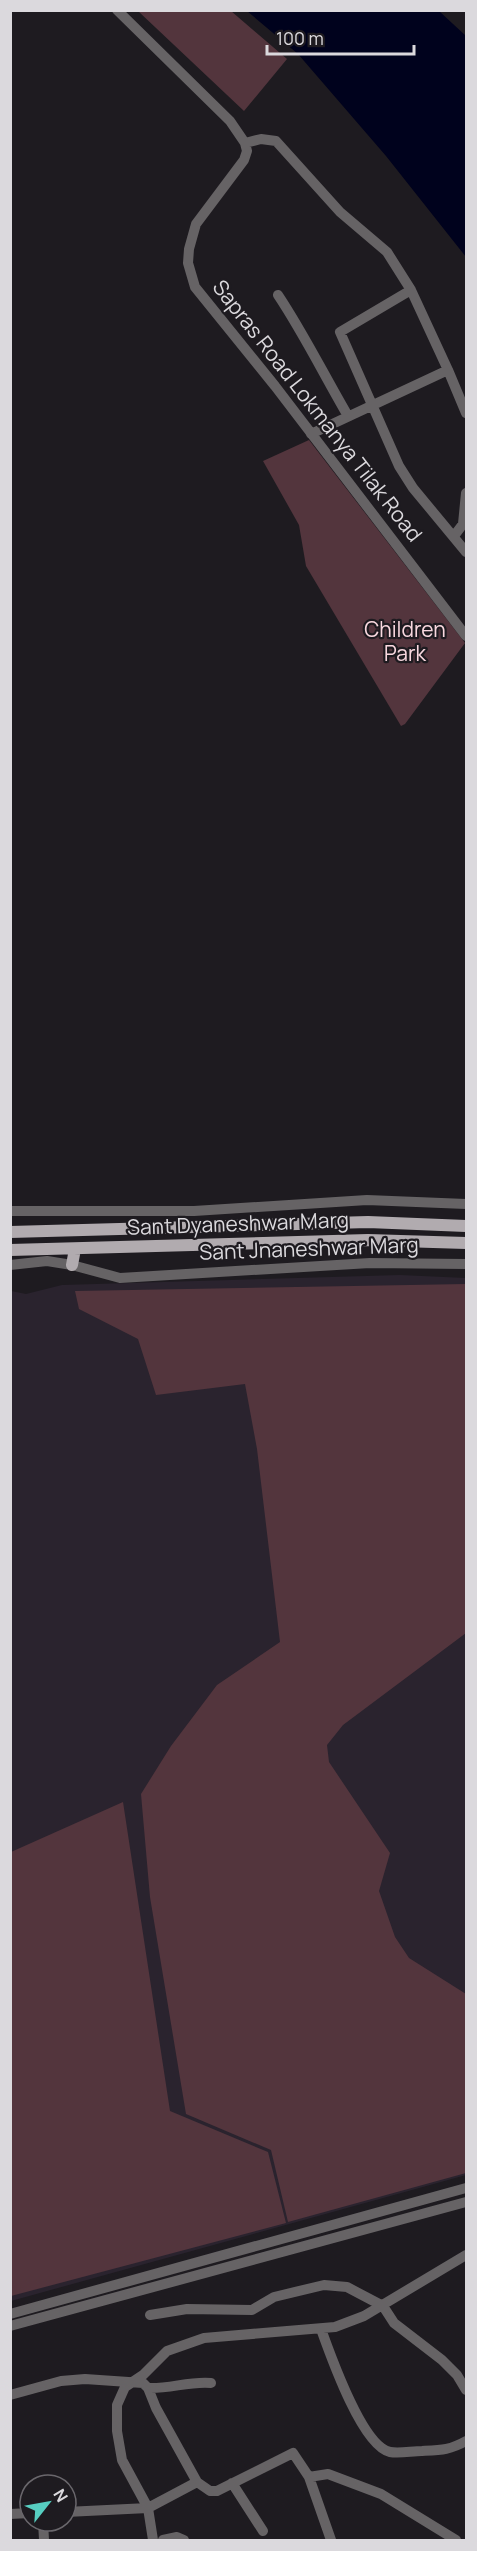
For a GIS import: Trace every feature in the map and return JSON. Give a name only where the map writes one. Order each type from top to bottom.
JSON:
[{"type":"main road","name":"Sant Dyaneshwar Marg","points":[[10,1232],[368,1222],[466,1226]]},
{"type":"main road","name":"Sant Dyaneshwar Marg","points":[[10,1250],[368,1240],[466,1243]]},
{"type":"main road","points":[[72,1265],[75,1249]]},
{"type":"street","points":[[117,10],[230,121],[245,143],[268,138],[283,147],[339,212],[381,245],[411,291],[466,413]]},
{"type":"street","name":"Sapras Road Lokmanya Tilak Road","points":[[245,143],[247,151],[244,160],[196,224],[189,249],[190,274],[202,299],[311,434],[466,636]]},
{"type":"street","points":[[411,291],[340,332],[406,477],[466,552]]},
{"type":"street","points":[[278,295],[308,340],[320,367],[348,416]]},
{"type":"street","points":[[311,434],[448,370]]},
{"type":"street","points":[[454,536],[462,524],[466,494]]},
{"type":"street","name":"Sant Jnaneshwar Marg","points":[[10,1211],[194,1211],[367,1200],[466,1204]]},
{"type":"street","name":"Sant Jnaneshwar Marg","points":[[10,1265],[47,1261],[120,1278],[370,1263],[466,1264]]},
{"type":"street","points":[[10,2314],[466,2188]]},
{"type":"street","points":[[10,2326],[466,2202]]},
{"type":"street","points":[[153,2541],[148,2508],[122,2460],[117,2431],[119,2398],[125,2387],[167,2351],[204,2338],[321,2329],[354,2320],[383,2306],[466,2255]]},
{"type":"street","points":[[150,2315],[187,2309],[252,2310],[274,2297],[324,2285],[347,2287],[383,2306],[394,2323],[442,2360],[457,2375],[466,2390]]},
{"type":"street","points":[[321,2329],[349,2399],[366,2430],[380,2447],[389,2452],[451,2450],[466,2441]]},
{"type":"street","points":[[10,2395],[61,2381],[85,2379],[143,2383],[148,2388],[156,2408],[197,2482],[210,2492],[217,2492],[293,2453],[309,2477],[331,2541]]},
{"type":"street","points":[[148,2388],[171,2388],[195,2382],[211,2383]]},
{"type":"street","points":[[309,2477],[328,2474],[381,2494],[456,2541]]},
{"type":"street","points":[[78,2511],[148,2508],[197,2482]]},
{"type":"street","points":[[232,2483],[263,2531]]},
{"type":"street","points":[[163,2541],[177,2537],[184,2541]]},
{"type":"shaded area","points":[[400,1275],[466,1278],[466,2175],[11,2301],[11,1291],[26,1294],[62,1285]]},
{"type":"green space","points":[[138,11],[231,11],[287,59],[244,111]]},
{"type":"green space","name":"Children Park","points":[[309,440],[465,643],[405,724],[401,726],[306,566],[299,525],[263,461]]},
{"type":"green space","points":[[466,1284],[466,1633],[343,1725],[327,1745],[329,1762],[390,1853],[379,1891],[395,1937],[409,1958],[466,1994],[466,2173],[288,2222],[271,2150],[186,2114],[150,1897],[141,1794],[171,1746],[217,1685],[280,1642],[257,1449],[245,1384],[156,1395],[138,1339],[79,1309],[75,1291]]},
{"type":"green space","points":[[123,1802],[170,2111],[268,2152],[286,2223],[11,2296],[11,1852]]},
{"type":"water","points":[[247,11],[439,11],[466,36],[466,257],[386,156],[298,54]]}]
